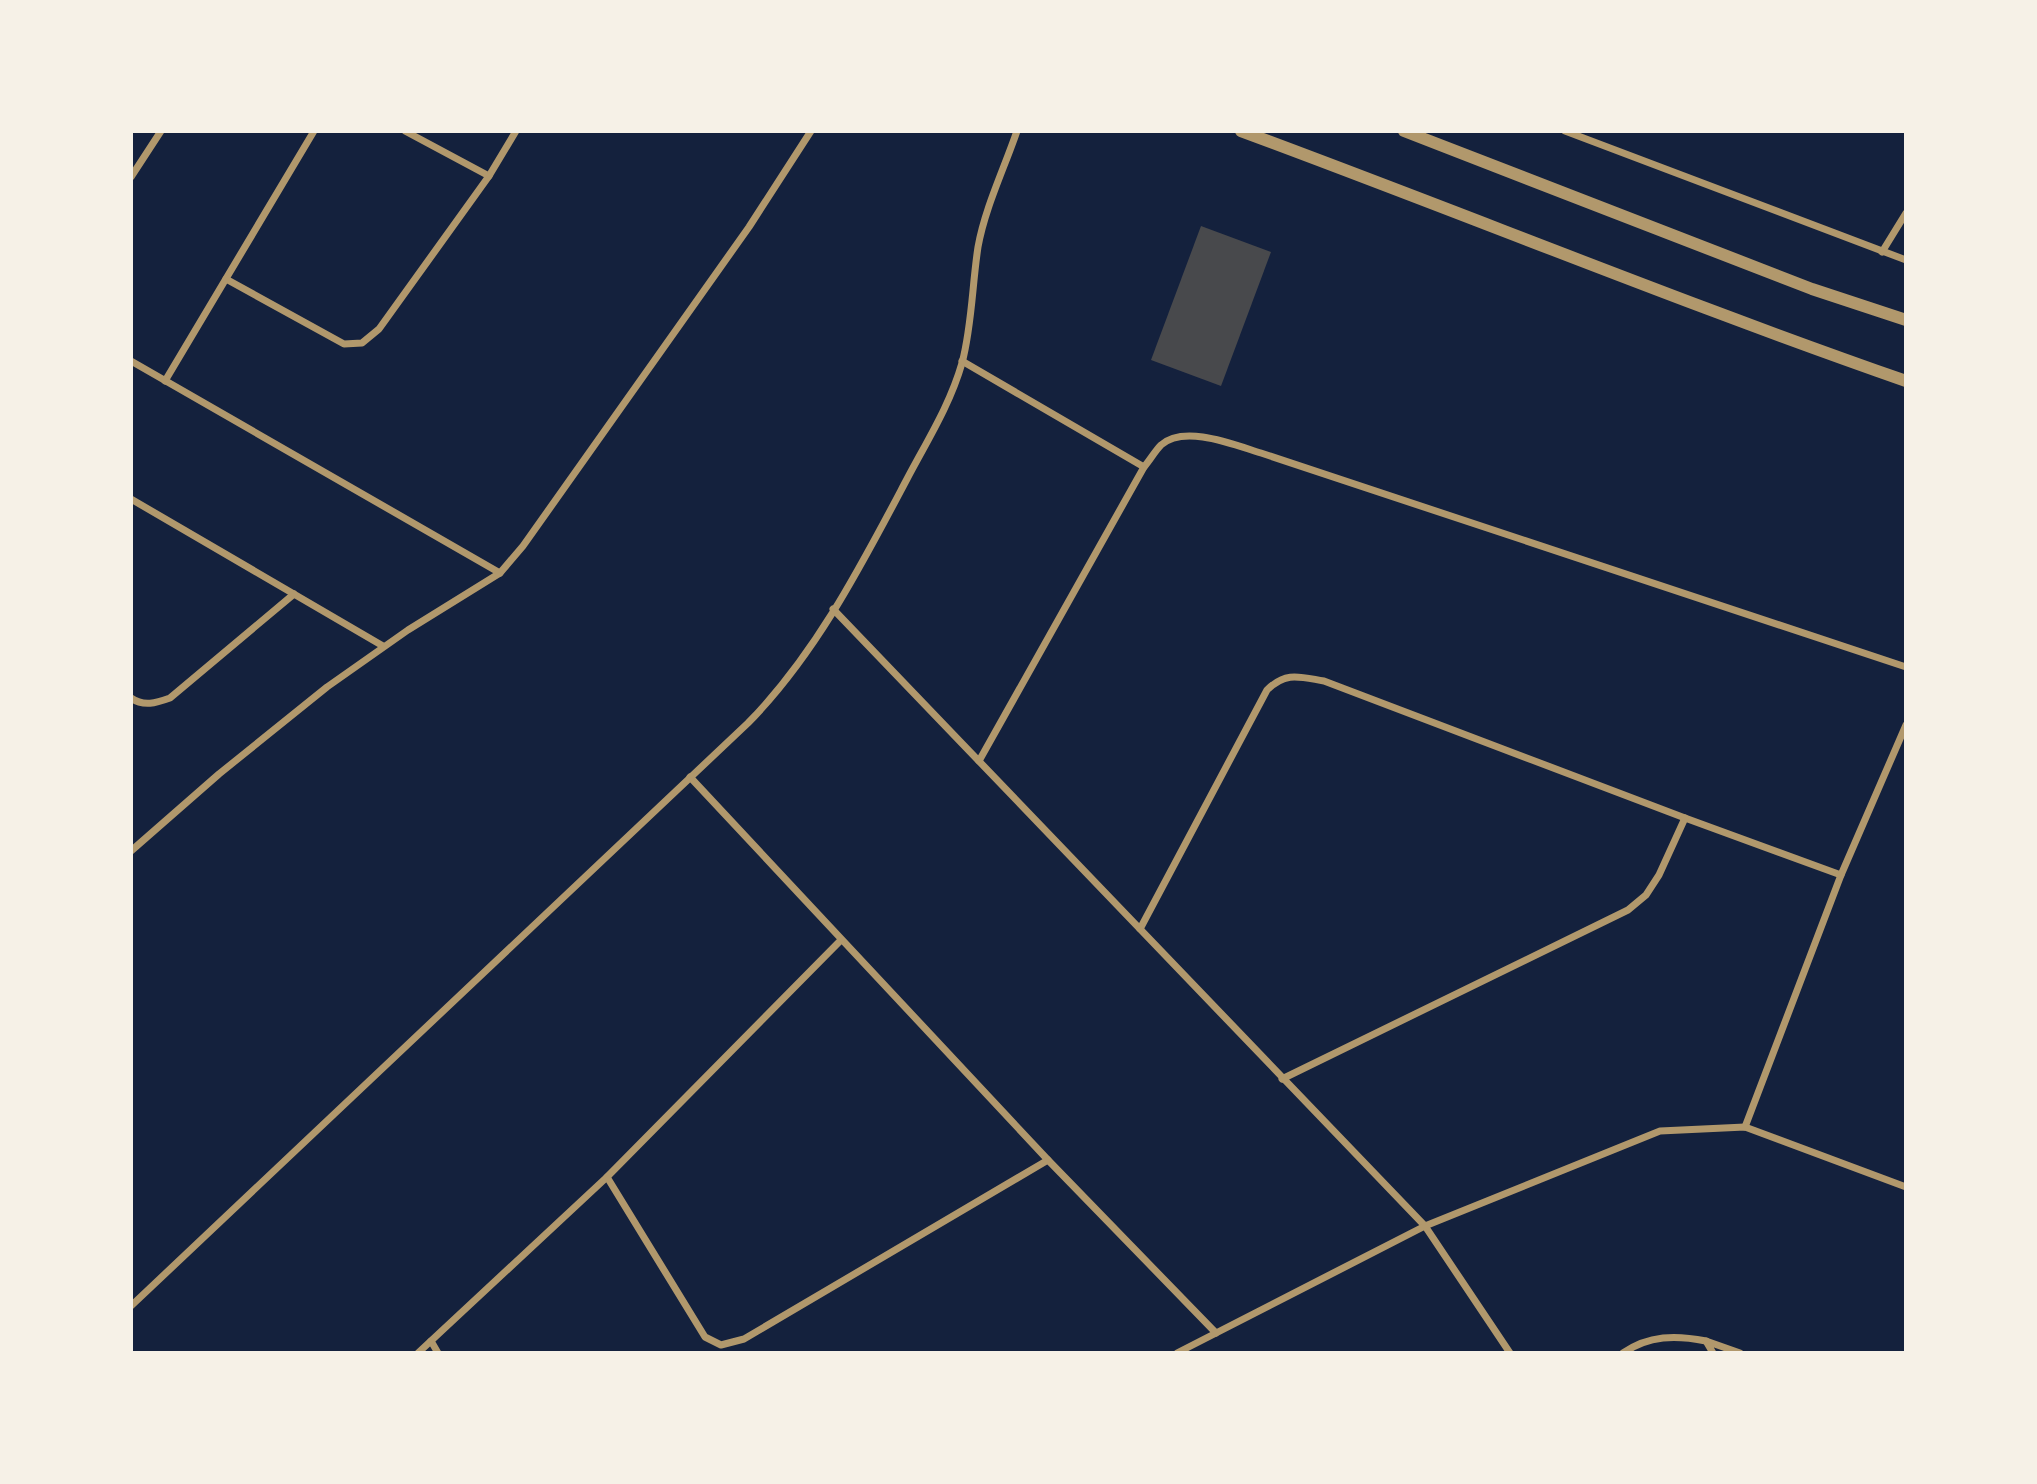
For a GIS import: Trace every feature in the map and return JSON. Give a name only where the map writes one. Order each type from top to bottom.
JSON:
[{"type":"street","points":[[131,177],[161,131]]},
{"type":"street","points":[[166,381],[314,131]]},
{"type":"street","points":[[405,131],[489,176]]},
{"type":"street","points":[[226,279],[344,344],[362,343],[379,329],[489,176],[516,131]]},
{"type":"street","points":[[131,851],[219,774],[327,687],[447,603],[500,573],[523,546],[748,227],[811,131]]},
{"type":"street","points":[[131,1306],[775,696],[803,659],[873,544],[952,394],[962,361],[978,246],[1017,131]]},
{"type":"street","points":[[1241,131],[1769,333],[1906,381]]},
{"type":"street","points":[[1404,131],[1812,289],[1906,320]]},
{"type":"street","points":[[1566,131],[1906,260]]},
{"type":"street","points":[[1882,252],[1906,213]]},
{"type":"street","points":[[962,361],[1144,467]]},
{"type":"street","points":[[131,362],[500,573]]},
{"type":"street","points":[[979,761],[1144,467],[1163,443],[1182,436],[1204,436],[1261,453],[1906,667]]},
{"type":"street","points":[[131,499],[383,646]]},
{"type":"street","points":[[131,698],[138,703],[156,704],[170,698],[294,594]]},
{"type":"street","points":[[833,609],[1425,1226],[1510,1353]]},
{"type":"street","points":[[1140,929],[1267,690],[1279,679],[1298,676],[1324,681],[1841,875]]},
{"type":"street","points":[[1745,1127],[1841,875],[1906,725]]},
{"type":"street","points":[[690,777],[1048,1160],[1216,1333]]},
{"type":"street","points":[[1282,1079],[1628,910],[1646,895],[1659,875],[1685,818]]},
{"type":"street","points":[[418,1353],[607,1177],[841,940]]},
{"type":"street","points":[[1177,1353],[1425,1226],[1660,1130],[1745,1127],[1906,1187]]},
{"type":"street","points":[[607,1177],[705,1337],[721,1345],[744,1339],[1048,1160]]},
{"type":"street","points":[[1623,1353],[1636,1344],[1659,1337],[1684,1336],[1740,1353]]},
{"type":"street","points":[[431,1341],[438,1353]]},
{"type":"street","points":[[1706,1341],[1713,1353]]},
{"type":"building","points":[[1201,226],[1271,252],[1221,386],[1151,360]]}]
